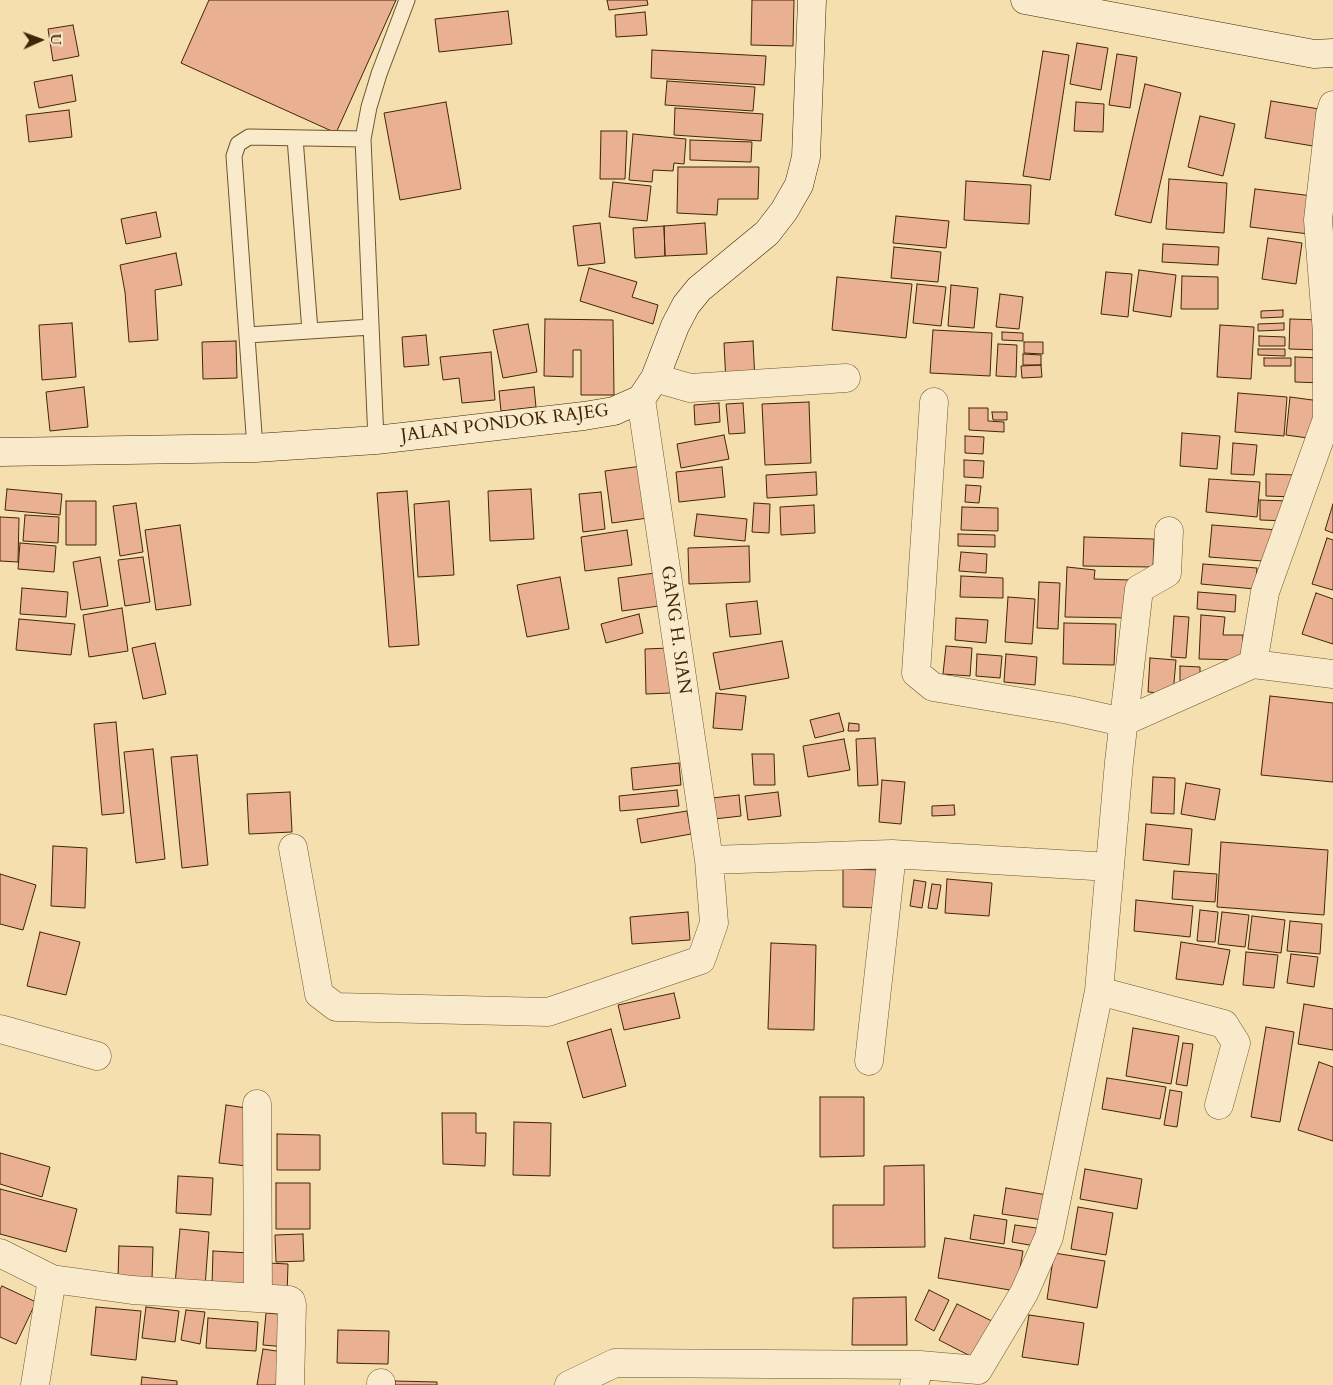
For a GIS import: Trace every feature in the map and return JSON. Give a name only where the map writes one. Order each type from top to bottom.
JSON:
[{"type":"street","points":[[812,0],[806,157],[799,185],[784,211],[767,233],[699,289],[686,304],[648,389],[846,378]]},
{"type":"street","points":[[1024,0],[1314,54],[1333,53]]},
{"type":"street","points":[[1253,664],[1265,592],[1327,419],[1330,333],[1325,222],[1330,115],[1333,105]]},
{"type":"street","name":"JALAN PONDOK RAJEG","points":[[0,452],[256,448],[376,440],[614,411],[648,389]]},
{"type":"street","name":"GANG H. SIAN","points":[[293,848],[319,994],[336,1007],[548,1012],[701,960],[714,923],[709,860],[648,389]]},
{"type":"street","points":[[934,402],[916,673],[933,687],[1069,710],[1123,722],[1253,664],[1333,674]]},
{"type":"street","points":[[570,1385],[615,1363],[917,1375],[978,1370],[1024,1293],[1049,1238],[1099,991],[1123,722],[1139,589],[1167,573],[1169,531]]},
{"type":"street","points":[[869,1061],[892,854]]},
{"type":"street","points":[[709,860],[892,854],[1110,867]]},
{"type":"street","points":[[1099,991],[1224,1024],[1236,1043],[1219,1105]]},
{"type":"street","points":[[0,1029],[97,1056]]},
{"type":"street","points":[[257,1104],[258,1298]]},
{"type":"street","points":[[0,1253],[52,1279],[132,1290],[291,1301],[290,1385]]},
{"type":"street","points":[[35,1385],[52,1279]]},
{"type":"lane","points":[[376,440],[363,140],[374,90],[406,0]]},
{"type":"lane","points":[[256,448],[234,156],[238,144],[249,137],[363,140]]},
{"type":"lane","points":[[295,138],[310,331]]},
{"type":"lane","points":[[248,335],[371,327]]},
{"type":"building","points":[[209,0],[396,0],[336,133],[181,63]]},
{"type":"building","points":[[607,0],[647,0],[648,5],[609,10]]},
{"type":"building","points":[[752,0],[794,0],[793,46],[751,45]]},
{"type":"building","points":[[508,11],[512,44],[439,52],[435,19]]},
{"type":"building","points":[[645,12],[647,35],[616,37],[615,15]]},
{"type":"building","points":[[73,25],[79,56],[53,61],[48,29]]},
{"type":"building","points":[[1077,43],[1108,48],[1101,90],[1070,84]]},
{"type":"building","points":[[652,50],[766,56],[764,85],[651,78]]},
{"type":"building","points":[[1043,51],[1069,55],[1050,180],[1023,176]]},
{"type":"building","points":[[1117,54],[1137,57],[1130,108],[1109,105]]},
{"type":"building","points":[[72,75],[76,101],[39,108],[34,82]]},
{"type":"building","points":[[667,81],[755,87],[753,111],[665,105]]},
{"type":"building","points":[[1145,84],[1181,93],[1151,223],[1115,215]]},
{"type":"building","points":[[1271,101],[1319,109],[1313,146],[1265,138]]},
{"type":"building","points":[[446,102],[461,189],[400,200],[384,113]]},
{"type":"building","points":[[1076,102],[1104,104],[1103,132],[1074,131]]},
{"type":"building","points":[[675,108],[763,114],[761,141],[674,135]]},
{"type":"building","points":[[69,110],[72,137],[29,142],[26,115]]},
{"type":"building","points":[[1200,116],[1235,124],[1223,176],[1188,167]]},
{"type":"building","points":[[601,131],[627,131],[625,179],[600,179]]},
{"type":"building","points":[[633,134],[686,139],[684,164],[674,163],[673,171],[653,170],[652,182],[629,180]]},
{"type":"building","points":[[690,140],[752,142],[751,162],[690,160]]},
{"type":"building","points":[[678,167],[759,167],[758,199],[718,199],[717,215],[677,213]]},
{"type":"building","points":[[1169,179],[1227,183],[1224,233],[1166,229]]},
{"type":"building","points":[[966,181],[1031,185],[1029,224],[964,220]]},
{"type":"building","points":[[613,182],[651,186],[647,221],[609,217]]},
{"type":"building","points":[[1255,189],[1313,196],[1309,234],[1250,227]]},
{"type":"building","points":[[156,212],[161,237],[126,244],[121,219]]},
{"type":"building","points":[[896,216],[949,221],[946,248],[893,243]]},
{"type":"building","points":[[600,223],[605,263],[578,266],[573,226]]},
{"type":"building","points":[[705,223],[707,254],[665,256],[664,226]]},
{"type":"building","points":[[664,226],[665,256],[635,258],[633,228]]},
{"type":"building","points":[[1268,238],[1302,243],[1296,284],[1262,279]]},
{"type":"building","points":[[1163,244],[1219,247],[1218,265],[1162,262]]},
{"type":"building","points":[[894,247],[941,252],[938,282],[891,278]]},
{"type":"building","points":[[176,253],[182,285],[155,290],[158,340],[129,342],[125,292],[120,265]]},
{"type":"building","points":[[589,268],[637,282],[632,297],[658,305],[653,324],[580,301]]},
{"type":"building","points":[[1139,270],[1176,275],[1171,317],[1133,311]]},
{"type":"building","points":[[1106,272],[1132,274],[1128,317],[1101,314]]},
{"type":"building","points":[[1182,276],[1218,277],[1218,309],[1181,309]]},
{"type":"building","points":[[837,277],[912,284],[906,338],[832,330]]},
{"type":"building","points":[[917,284],[946,287],[941,326],[913,323]]},
{"type":"building","points":[[951,285],[978,288],[974,328],[948,326]]},
{"type":"building","points":[[1000,294],[1023,297],[1019,329],[996,327]]},
{"type":"building","points":[[1283,310],[1283,317],[1261,318],[1261,311]]},
{"type":"building","points":[[545,319],[613,320],[614,395],[581,395],[581,350],[573,350],[573,377],[544,376]]},
{"type":"building","points":[[1290,319],[1324,320],[1323,350],[1289,349]]},
{"type":"building","points":[[72,323],[76,377],[42,380],[39,325]]},
{"type":"building","points":[[1284,323],[1284,330],[1258,331],[1258,324]]},
{"type":"building","points":[[528,324],[537,372],[503,378],[493,330]]},
{"type":"building","points":[[1220,325],[1254,327],[1251,379],[1217,377]]},
{"type":"building","points":[[933,330],[992,333],[990,376],[930,373]]},
{"type":"building","points":[[1002,332],[1023,333],[1023,341],[1002,340]]},
{"type":"building","points":[[426,335],[429,365],[404,367],[402,337]]},
{"type":"building","points":[[1259,336],[1285,337],[1285,346],[1259,346]]},
{"type":"building","points":[[236,341],[237,378],[203,379],[202,342]]},
{"type":"building","points":[[753,341],[755,381],[726,383],[724,343]]},
{"type":"building","points":[[1024,342],[1043,342],[1043,354],[1024,353]]},
{"type":"building","points":[[998,344],[1017,345],[1016,377],[996,376]]},
{"type":"building","points":[[1258,349],[1285,349],[1285,356],[1258,355]]},
{"type":"building","points":[[491,352],[495,400],[462,403],[459,378],[443,380],[440,357]]},
{"type":"building","points":[[1023,354],[1041,355],[1041,365],[1023,365]]},
{"type":"building","points":[[1295,357],[1325,358],[1324,383],[1295,382]]},
{"type":"building","points":[[1264,358],[1291,358],[1291,366],[1264,366]]},
{"type":"building","points":[[1041,365],[1042,377],[1022,378],[1021,366]]},
{"type":"building","points":[[84,387],[88,427],[50,431],[46,392]]},
{"type":"building","points":[[534,387],[536,407],[501,411],[499,391]]},
{"type":"building","points":[[1238,393],[1287,397],[1284,436],[1235,432]]},
{"type":"building","points":[[1290,397],[1320,401],[1315,439],[1286,435]]},
{"type":"building","points":[[809,402],[811,463],[765,465],[762,404]]},
{"type":"building","points":[[719,403],[720,422],[695,425],[694,405]]},
{"type":"building","points":[[743,403],[745,433],[729,434],[726,404]]},
{"type":"building","points":[[969,408],[988,408],[988,421],[1004,422],[1004,432],[969,430]]},
{"type":"building","points":[[992,412],[1007,412],[1007,420],[993,420]]},
{"type":"building","points":[[1182,433],[1220,436],[1217,469],[1180,466]]},
{"type":"building","points":[[724,435],[729,459],[681,468],[677,444]]},
{"type":"building","points":[[965,436],[984,437],[983,454],[965,453]]},
{"type":"building","points":[[1233,443],[1257,445],[1254,475],[1231,474]]},
{"type":"building","points":[[964,460],[984,461],[983,478],[964,477]]},
{"type":"building","points":[[642,466],[648,518],[612,523],[605,471]]},
{"type":"building","points":[[722,467],[725,497],[679,502],[676,472]]},
{"type":"building","points":[[816,472],[817,495],[767,498],[766,475]]},
{"type":"building","points":[[1266,474],[1296,475],[1295,497],[1266,496]]},
{"type":"building","points":[[1209,479],[1260,482],[1257,517],[1206,512]]},
{"type":"building","points":[[966,485],[981,486],[979,503],[965,502]]},
{"type":"building","points":[[7,489],[62,494],[60,515],[5,510]]},
{"type":"building","points":[[531,489],[534,539],[490,541],[488,491]]},
{"type":"building","points":[[407,491],[419,645],[389,647],[377,493]]},
{"type":"building","points":[[601,492],[605,529],[583,532],[579,494]]},
{"type":"building","points":[[1260,500],[1289,501],[1289,521],[1260,520]]},
{"type":"building","points":[[66,501],[96,501],[96,545],[66,545]]},
{"type":"building","points":[[449,501],[454,575],[418,577],[414,504]]},
{"type":"building","points":[[136,503],[143,552],[120,556],[113,506]]},
{"type":"building","points":[[754,503],[770,504],[769,533],[752,532]]},
{"type":"building","points":[[1333,504],[1333,533],[1325,530]]},
{"type":"building","points":[[814,505],[815,533],[781,535],[780,507]]},
{"type":"building","points":[[962,507],[998,508],[998,531],[961,530]]},
{"type":"building","points":[[697,514],[747,519],[745,541],[694,536]]},
{"type":"building","points":[[25,515],[59,517],[58,543],[23,541]]},
{"type":"building","points":[[0,517],[19,518],[18,562],[0,561]]},
{"type":"building","points":[[180,525],[191,605],[156,610],[145,530]]},
{"type":"building","points":[[1212,525],[1278,530],[1276,562],[1209,557]]},
{"type":"building","points":[[627,530],[632,565],[585,571],[581,537]]},
{"type":"building","points":[[958,534],[995,535],[995,547],[958,546]]},
{"type":"building","points":[[1084,537],[1154,539],[1153,567],[1083,566]]},
{"type":"building","points":[[1327,538],[1333,540],[1333,590],[1312,584]]},
{"type":"building","points":[[20,543],[56,546],[54,572],[18,569]]},
{"type":"building","points":[[749,546],[750,582],[689,584],[688,548]]},
{"type":"building","points":[[961,552],[987,554],[986,573],[959,571]]},
{"type":"building","points":[[100,557],[108,606],[81,610],[73,562]]},
{"type":"building","points":[[143,557],[150,602],[125,606],[118,560]]},
{"type":"building","points":[[1203,564],[1257,568],[1255,589],[1201,584]]},
{"type":"building","points":[[1067,567],[1095,570],[1094,579],[1132,580],[1131,618],[1065,617]]},
{"type":"building","points":[[655,573],[659,606],[622,611],[618,578]]},
{"type":"building","points":[[961,576],[1003,578],[1003,598],[960,597]]},
{"type":"building","points":[[560,577],[569,629],[527,637],[517,585]]},
{"type":"building","points":[[1039,582],[1060,583],[1058,629],[1037,628]]},
{"type":"building","points":[[22,588],[68,592],[66,617],[20,614]]},
{"type":"building","points":[[1198,592],[1236,595],[1235,612],[1197,609]]},
{"type":"building","points":[[1316,593],[1333,599],[1333,644],[1302,634]]},
{"type":"building","points":[[1008,597],[1035,599],[1032,644],[1005,642]]},
{"type":"building","points":[[757,601],[761,634],[730,637],[726,604]]},
{"type":"building","points":[[122,608],[128,651],[89,657],[83,615]]},
{"type":"building","points":[[639,614],[643,633],[606,643],[601,624]]},
{"type":"building","points":[[1201,615],[1225,617],[1223,635],[1243,635],[1242,660],[1199,659]]},
{"type":"building","points":[[1174,616],[1189,617],[1186,658],[1171,657]]},
{"type":"building","points":[[956,618],[988,620],[986,643],[955,640]]},
{"type":"building","points":[[19,619],[75,624],[71,655],[16,650]]},
{"type":"building","points":[[1064,623],[1116,624],[1114,665],[1063,664]]},
{"type":"building","points":[[782,641],[789,678],[720,690],[713,653]]},
{"type":"building","points":[[155,643],[166,694],[143,699],[132,648]]},
{"type":"building","points":[[946,646],[972,648],[970,676],[943,674]]},
{"type":"building","points":[[669,648],[671,693],[646,694],[645,649]]},
{"type":"building","points":[[977,654],[1002,656],[1000,678],[976,676]]},
{"type":"building","points":[[1006,654],[1037,657],[1035,685],[1004,682]]},
{"type":"building","points":[[1150,658],[1176,660],[1173,694],[1148,692]]},
{"type":"building","points":[[1180,666],[1200,667],[1200,683],[1180,682]]},
{"type":"building","points":[[716,693],[746,696],[742,730],[713,728]]},
{"type":"building","points":[[1270,696],[1333,703],[1333,782],[1261,775]]},
{"type":"building","points":[[839,713],[844,731],[815,738],[810,720]]},
{"type":"building","points":[[116,722],[124,813],[102,815],[94,724]]},
{"type":"building","points":[[849,723],[859,724],[859,731],[848,731]]},
{"type":"building","points":[[875,738],[878,785],[858,786],[856,739]]},
{"type":"building","points":[[844,739],[850,770],[808,777],[803,746]]},
{"type":"building","points":[[153,749],[165,859],[136,863],[124,752]]},
{"type":"building","points":[[752,754],[774,754],[775,785],[754,785]]},
{"type":"building","points":[[197,755],[208,865],[182,868],[171,757]]},
{"type":"building","points":[[679,763],[681,785],[633,790],[631,768]]},
{"type":"building","points":[[1153,777],[1175,778],[1174,814],[1151,813]]},
{"type":"building","points":[[882,780],[905,782],[901,824],[879,822]]},
{"type":"building","points":[[1186,783],[1220,789],[1215,820],[1181,814]]},
{"type":"building","points":[[677,790],[679,806],[620,811],[619,796]]},
{"type":"building","points":[[290,792],[292,832],[249,834],[247,794]]},
{"type":"building","points":[[778,792],[781,816],[748,820],[745,796]]},
{"type":"building","points":[[739,795],[741,816],[714,819],[712,798]]},
{"type":"building","points":[[954,805],[955,815],[932,816],[932,806]]},
{"type":"building","points":[[687,811],[691,834],[641,843],[637,819]]},
{"type":"building","points":[[1146,824],[1192,829],[1189,865],[1143,860]]},
{"type":"building","points":[[1221,842],[1328,850],[1324,915],[1217,907]]},
{"type":"building","points":[[53,846],[87,848],[85,908],[51,906]]},
{"type":"building","points":[[843,869],[884,870],[883,908],[843,907]]},
{"type":"building","points":[[1174,871],[1217,874],[1215,902],[1172,899]]},
{"type":"building","points":[[0,874],[36,885],[23,930],[0,924]]},
{"type":"building","points":[[947,879],[992,883],[989,916],[945,913]]},
{"type":"building","points":[[914,880],[926,882],[922,908],[910,906]]},
{"type":"building","points":[[932,884],[941,885],[937,909],[928,908]]},
{"type":"building","points":[[1136,900],[1193,906],[1190,937],[1134,931]]},
{"type":"building","points":[[1200,910],[1218,912],[1215,942],[1197,941]]},
{"type":"building","points":[[688,912],[690,940],[632,944],[630,917]]},
{"type":"building","points":[[1222,912],[1249,915],[1245,947],[1218,944]]},
{"type":"building","points":[[1252,916],[1285,920],[1281,953],[1248,949]]},
{"type":"building","points":[[1290,921],[1322,924],[1320,954],[1287,951]]},
{"type":"building","points":[[40,932],[80,942],[66,995],[27,986]]},
{"type":"building","points":[[1181,942],[1230,950],[1223,985],[1176,979]]},
{"type":"building","points":[[771,943],[816,945],[814,1030],[768,1029]]},
{"type":"building","points":[[1246,952],[1278,955],[1274,988],[1243,985]]},
{"type":"building","points":[[1291,954],[1318,957],[1314,987],[1287,983]]},
{"type":"building","points":[[674,993],[680,1018],[624,1030],[618,1005]]},
{"type":"building","points":[[1304,1004],[1333,1009],[1333,1050],[1298,1044]]},
{"type":"building","points":[[1266,1027],[1294,1032],[1280,1122],[1251,1117]]},
{"type":"building","points":[[1133,1028],[1179,1036],[1171,1084],[1126,1076]]},
{"type":"building","points":[[611,1029],[626,1086],[583,1098],[567,1042]]},
{"type":"building","points":[[1183,1043],[1193,1044],[1187,1086],[1176,1084]]},
{"type":"building","points":[[1319,1062],[1333,1067],[1333,1141],[1298,1130]]},
{"type":"building","points":[[1107,1078],[1166,1087],[1160,1119],[1102,1109]]},
{"type":"building","points":[[1170,1090],[1182,1092],[1177,1127],[1164,1125]]},
{"type":"building","points":[[820,1097],[864,1097],[864,1156],[820,1157]]},
{"type":"building","points":[[226,1105],[253,1109],[247,1166],[219,1163]]},
{"type":"building","points":[[442,1113],[476,1113],[476,1133],[486,1133],[485,1166],[443,1164]]},
{"type":"building","points":[[514,1122],[551,1123],[550,1176],[513,1175]]},
{"type":"building","points":[[277,1134],[320,1135],[320,1170],[277,1170]]},
{"type":"building","points":[[0,1153],[50,1167],[42,1197],[0,1184]]},
{"type":"building","points":[[924,1165],[925,1247],[833,1248],[833,1205],[884,1205],[884,1166]]},
{"type":"building","points":[[1085,1169],[1142,1179],[1137,1209],[1080,1199]]},
{"type":"building","points":[[178,1176],[213,1178],[211,1215],[176,1213]]},
{"type":"building","points":[[276,1183],[310,1183],[310,1229],[276,1229]]},
{"type":"building","points":[[1006,1188],[1053,1196],[1049,1221],[1002,1214]]},
{"type":"building","points":[[0,1189],[77,1209],[66,1252],[0,1234]]},
{"type":"building","points":[[1078,1207],[1113,1213],[1106,1255],[1071,1249]]},
{"type":"building","points":[[974,1215],[1007,1220],[1004,1244],[970,1239]]},
{"type":"building","points":[[1015,1225],[1044,1229],[1041,1247],[1012,1242]]},
{"type":"building","points":[[180,1229],[209,1232],[205,1287],[175,1284]]},
{"type":"building","points":[[303,1234],[304,1261],[276,1262],[275,1235]]},
{"type":"building","points":[[945,1238],[1023,1251],[1016,1291],[938,1278]]},
{"type":"building","points":[[119,1246],[153,1247],[152,1279],[118,1278]]},
{"type":"building","points":[[213,1251],[250,1253],[249,1287],[212,1285]]},
{"type":"building","points":[[1054,1253],[1105,1261],[1097,1308],[1047,1299]]},
{"type":"building","points":[[268,1263],[288,1264],[287,1296],[267,1295]]},
{"type":"building","points":[[2,1286],[36,1302],[16,1344],[0,1337],[0,1289]]},
{"type":"building","points":[[929,1290],[949,1300],[934,1331],[915,1320]]},
{"type":"building","points":[[906,1297],[907,1345],[852,1345],[853,1298]]},
{"type":"building","points":[[957,1304],[998,1324],[980,1361],[939,1340]]},
{"type":"building","points":[[96,1307],[141,1311],[136,1360],[91,1355]]},
{"type":"building","points":[[146,1307],[179,1311],[175,1342],[142,1338]]},
{"type":"building","points":[[186,1310],[205,1312],[200,1344],[181,1340]]},
{"type":"building","points":[[266,1313],[290,1315],[287,1347],[263,1345]]},
{"type":"building","points":[[1029,1315],[1084,1323],[1078,1365],[1022,1357]]},
{"type":"building","points":[[208,1318],[258,1322],[256,1351],[206,1348]]},
{"type":"building","points":[[338,1330],[389,1331],[388,1364],[337,1363]]},
{"type":"building","points":[[263,1349],[290,1353],[285,1385],[257,1385]]},
{"type":"building","points":[[142,1377],[177,1381],[177,1385],[141,1385]]},
{"type":"building","points":[[395,1381],[437,1382],[437,1385],[395,1385]]}]
